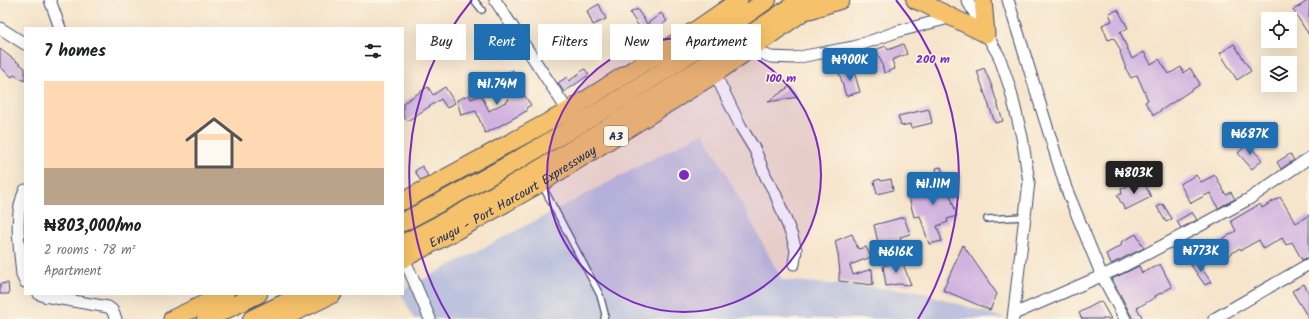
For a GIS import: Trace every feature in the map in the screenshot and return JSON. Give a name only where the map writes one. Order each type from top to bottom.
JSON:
[{"type":"highway","name":"A3","points":[[404,221],[450,198],[542,146],[573,118],[641,86],[767,0]]},
{"type":"highway","name":"Enugu - Port Harcourt Expressway","points":[[404,243],[551,162],[744,40],[803,6]]},
{"type":"highway","points":[[573,118],[587,140]]},
{"type":"highway","points":[[206,319],[256,295]]},
{"type":"highway","points":[[252,319],[302,295]]},
{"type":"main road","name":"A3","points":[[404,202],[573,118],[739,0]]},
{"type":"main road","name":"Enugu - Port Harcourt Expressway","points":[[761,39],[803,6],[820,0]]},
{"type":"main road","points":[[803,6],[841,0]]},
{"type":"main road","points":[[915,0],[954,17],[986,34]]},
{"type":"main road","points":[[983,0],[986,34]]},
{"type":"main road","name":"Enugu - Port Harcourt Expressway","points":[[404,257],[476,220],[541,183],[715,74],[734,60]]},
{"type":"main road","points":[[172,319],[223,295]]},
{"type":"main road","points":[[281,319],[331,295]]},
{"type":"street","points":[[50,0],[60,27]]},
{"type":"street","points":[[494,0],[573,118]]},
{"type":"street","points":[[967,0],[999,56],[1008,82],[1022,137],[1029,182],[1013,317]]},
{"type":"street","points":[[1008,0],[1066,188],[1102,276],[1125,319]]},
{"type":"street","points":[[761,53],[771,57],[795,58],[810,56],[854,47],[899,31],[954,17]]},
{"type":"street","points":[[0,28],[24,43]]},
{"type":"street","points":[[715,74],[741,127],[755,150],[766,177],[775,193],[796,250],[794,264]]},
{"type":"street","points":[[1013,317],[1122,267],[1215,218],[1248,199],[1309,158]]},
{"type":"street","points":[[24,193],[19,207],[18,222],[22,275],[24,280]]},
{"type":"street","points":[[404,260],[430,319]]},
{"type":"street","points":[[1214,319],[1309,264]]},
{"type":"street","points":[[42,295],[108,307],[112,310],[116,319]]},
{"type":"lane","points":[[474,0],[482,10]]},
{"type":"lane","points":[[541,183],[600,295],[605,314],[604,319]]},
{"type":"lane","points":[[987,219],[1025,217]]},
{"type":"shaded area","points":[[704,132],[782,280],[917,291],[1004,318],[414,319],[402,295],[404,295],[404,289]]},
{"type":"building","points":[[1309,0],[1309,35],[1297,16],[1297,12],[1294,12],[1293,10]]},
{"type":"building","points":[[599,4],[606,19],[593,24],[587,11]]},
{"type":"building","points":[[637,9],[647,24],[637,24],[630,13]]},
{"type":"building","points":[[1118,10],[1128,28],[1120,32],[1132,59],[1144,52],[1151,64],[1159,59],[1169,74],[1181,67],[1183,73],[1190,68],[1199,82],[1199,85],[1154,115],[1145,102],[1148,100],[1137,75],[1131,78],[1114,38],[1108,40],[1102,25],[1112,21],[1109,13]]},
{"type":"building","points":[[661,13],[667,21],[663,24],[647,24]]},
{"type":"building","points":[[903,44],[907,54],[892,60],[895,69],[884,73],[881,60],[875,50],[886,46],[888,50]]},
{"type":"building","points":[[1234,44],[1251,71],[1237,80],[1220,53]]},
{"type":"building","points":[[0,49],[24,67],[24,80],[14,75],[12,77],[0,67]]},
{"type":"building","points":[[853,68],[860,92],[846,96],[839,72]]},
{"type":"building","points":[[984,68],[1003,121],[995,123],[977,71]]},
{"type":"building","points":[[585,69],[589,75],[564,92],[558,83],[567,77],[569,81]]},
{"type":"building","points":[[513,70],[520,85],[518,86],[531,105],[526,108],[528,110],[485,133],[476,111],[461,115],[457,100],[469,95],[471,99],[481,95],[489,111],[509,100],[503,83],[509,81],[506,74]]},
{"type":"building","points":[[790,86],[798,97],[768,102]]},
{"type":"building","points":[[428,87],[433,95],[445,87],[455,103],[447,108],[441,99],[407,121],[404,117],[404,102]]},
{"type":"building","points":[[929,109],[932,123],[911,128],[910,124],[901,126],[898,116]]},
{"type":"building","points":[[1248,144],[1262,160],[1252,169],[1238,153]]},
{"type":"building","points":[[1290,154],[1294,160],[1281,169],[1277,162]]},
{"type":"building","points":[[422,166],[428,176],[420,180],[415,171]]},
{"type":"building","points":[[941,167],[957,216],[947,219],[948,222],[937,226],[942,241],[929,244],[920,216],[914,217],[907,190],[939,183],[936,168]]},
{"type":"building","points":[[1196,175],[1201,182],[1215,175],[1226,195],[1231,192],[1235,199],[1218,208],[1210,193],[1191,203],[1180,184]]},
{"type":"building","points":[[880,179],[881,181],[891,179],[893,190],[877,194],[874,181]]},
{"type":"building","points":[[1136,182],[1138,185],[1144,182],[1151,197],[1125,210],[1117,195],[1122,194],[1121,189]]},
{"type":"building","points":[[1280,197],[1296,223],[1309,215],[1309,257],[1302,260],[1292,242],[1286,245],[1282,238],[1264,249],[1259,240],[1241,250],[1240,248],[1221,260],[1212,245],[1236,231],[1231,221],[1260,204],[1262,208]]},
{"type":"building","points":[[1163,204],[1172,219],[1166,222],[1157,207]]},
{"type":"building","points":[[1192,212],[1197,220],[1181,228],[1177,221]]},
{"type":"building","points":[[904,217],[910,234],[900,237],[902,246],[894,247],[893,245],[890,246],[890,244],[879,247],[874,225]]},
{"type":"building","points":[[852,234],[858,249],[866,247],[871,257],[850,265],[853,275],[872,269],[873,285],[839,281],[840,273],[835,241]]},
{"type":"building","points":[[1136,234],[1144,248],[1111,264],[1106,254],[1122,245],[1121,242]]},
{"type":"building","points":[[963,245],[997,294],[990,310],[943,290]]},
{"type":"building","points":[[902,261],[911,285],[898,284],[886,286],[883,266]]},
{"type":"building","points":[[1197,261],[1211,282],[1205,285],[1190,264]]},
{"type":"building","points":[[1160,264],[1172,287],[1137,308],[1143,319],[1133,319],[1112,279],[1139,266],[1142,273]]},
{"type":"building","points":[[8,283],[9,294],[0,294],[0,284]]},
{"type":"building","points":[[1304,284],[1309,293],[1309,319],[1292,291]]},
{"type":"building","points":[[1101,301],[1111,319],[1082,319],[1079,313]]}]
